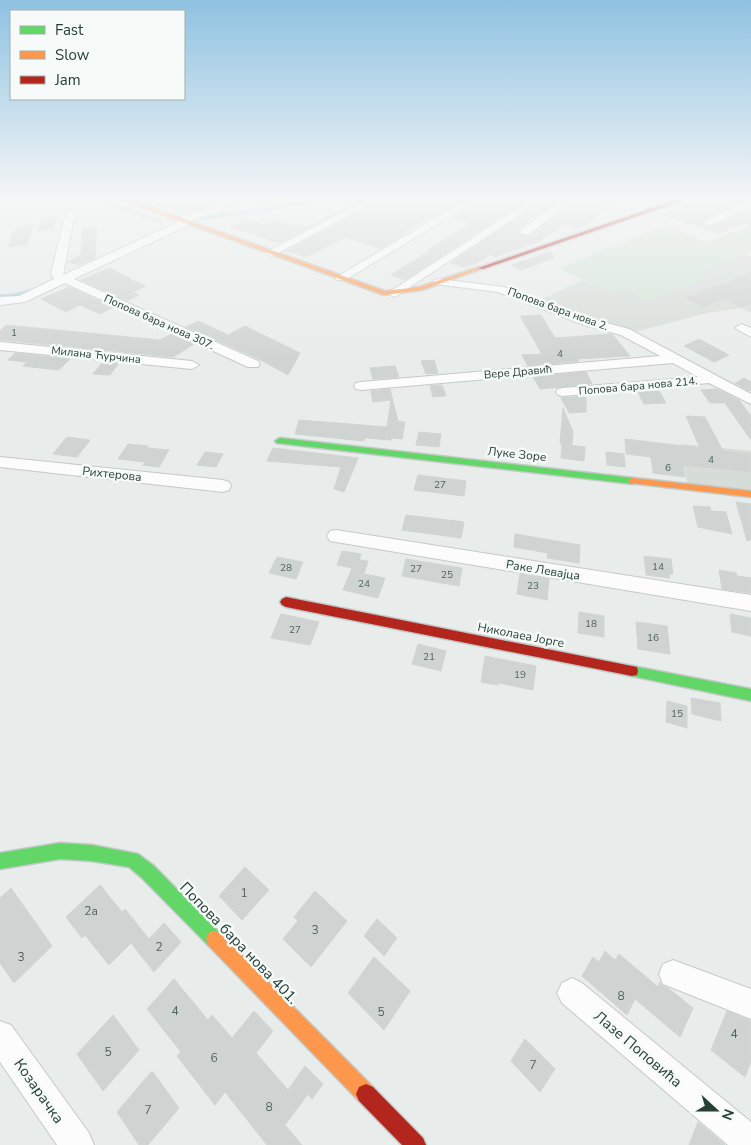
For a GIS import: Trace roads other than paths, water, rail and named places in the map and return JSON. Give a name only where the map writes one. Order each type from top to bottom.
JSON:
[{"type":"street","points":[[62,279],[65,253]]},
{"type":"street","points":[[0,301],[21,299],[116,253]]},
{"type":"street","name":"Попова бара нова 2.","points":[[271,253],[384,293],[420,289],[439,282],[484,286],[513,292],[588,322],[625,332],[751,400]]},
{"type":"street","points":[[341,278],[383,253]]},
{"type":"street","points":[[394,293],[455,253]]},
{"type":"street","points":[[439,282],[524,253]]},
{"type":"street","name":"Попова бара нова 307.","points":[[62,279],[253,364]]},
{"type":"street","name":"Милана Ћурчина","points":[[0,346],[192,365]]},
{"type":"street","name":"Вере Дравић","points":[[361,386],[676,359]]},
{"type":"street","name":"Попова бара нова 214.","points":[[563,392],[701,381],[712,378]]},
{"type":"street","name":"Луке Зоре","points":[[280,441],[751,494]]},
{"type":"street","name":"Рихтерова","points":[[0,462],[223,486]]},
{"type":"street","name":"Раке Левајца","points":[[336,536],[751,604]]},
{"type":"street","name":"Николаеа Јорге","points":[[286,602],[751,695]]},
{"type":"street","name":"Попова бара нова 401.","points":[[0,861],[60,851],[92,853],[132,860],[148,872],[416,1145]]},
{"type":"street","points":[[673,974],[751,1004]]},
{"type":"street","name":"Лазе Поповића","points":[[572,993],[751,1143]]},
{"type":"street","name":"Козарачка","points":[[0,1036],[77,1145]]},
{"type":"waterway","points":[[0,296],[14,295],[33,290]]}]
